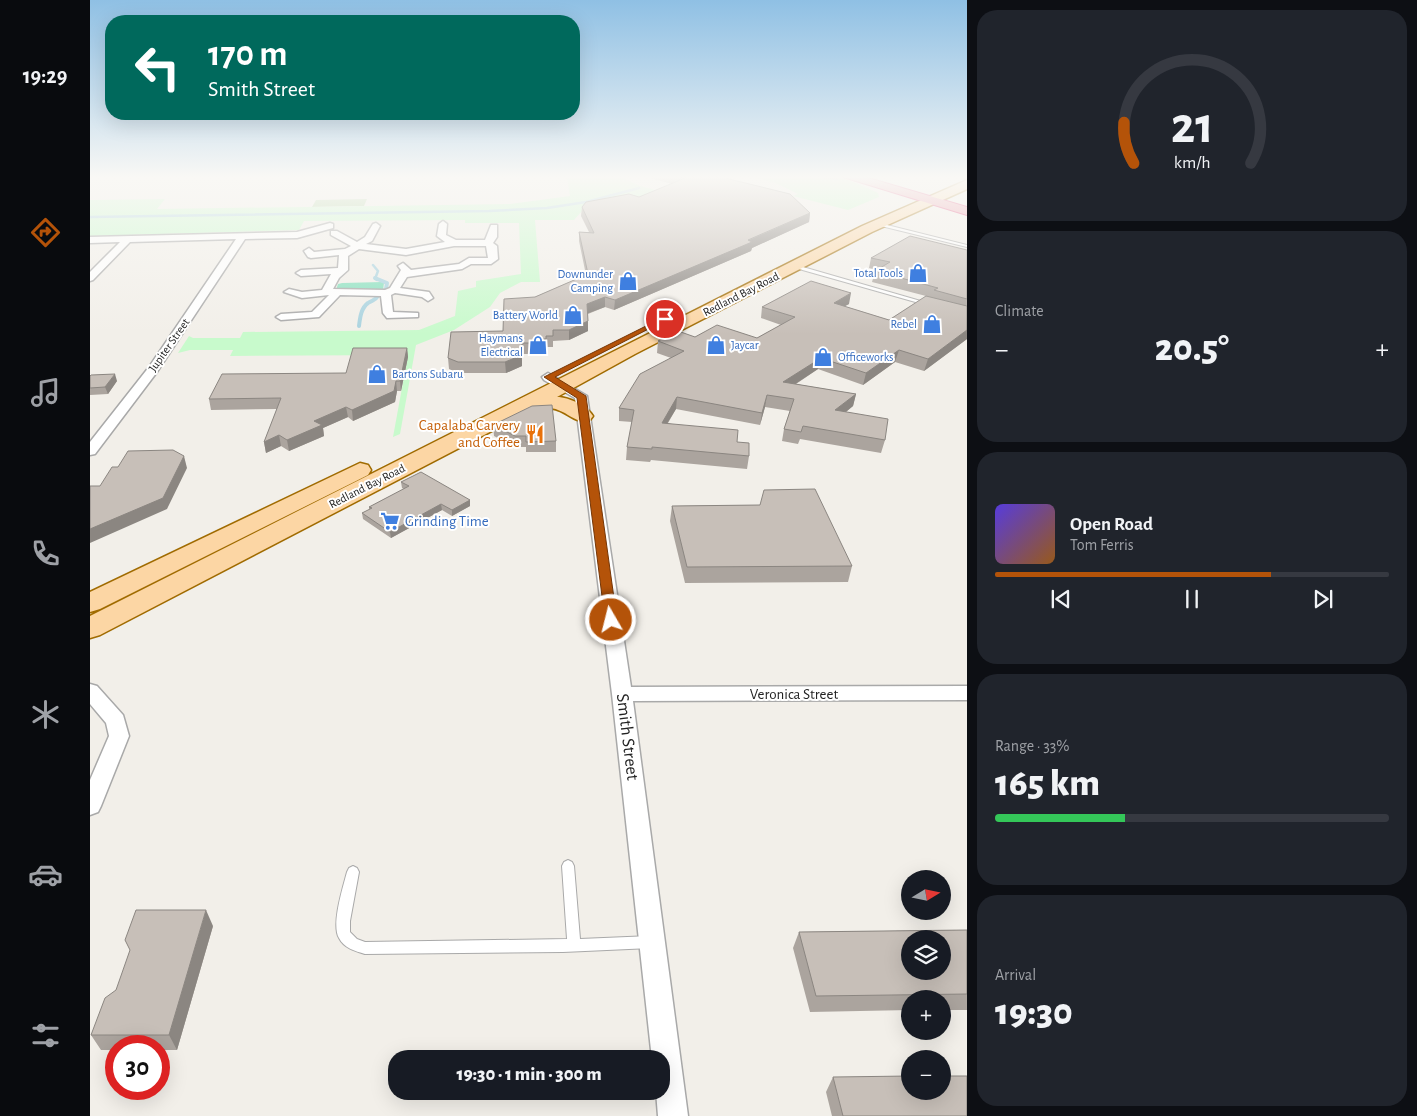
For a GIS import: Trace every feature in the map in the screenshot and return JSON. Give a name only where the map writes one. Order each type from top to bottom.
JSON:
[{"type":"main road","name":"Redland Bay Road","points":[[90,603],[557,381],[787,264],[848,229]]},
{"type":"main road","name":"Redland Bay Road","points":[[787,264],[867,229]]},
{"type":"main road","name":"Redland Bay Road","points":[[90,628],[530,403],[557,381]]},
{"type":"main road","points":[[530,403],[560,403],[583,416]]},
{"type":"street","points":[[309,251],[311,255],[344,255],[369,239],[374,229]]},
{"type":"street","points":[[442,229],[441,236],[454,243]]},
{"type":"street","points":[[488,243],[493,237],[494,229]]},
{"type":"street","points":[[90,240],[297,235],[332,230],[356,246],[401,252],[426,250],[454,243],[488,243],[492,246],[493,259],[469,261],[463,269],[404,274]]},
{"type":"street","name":"Jupiter Street","points":[[90,451],[153,369],[243,236]]},
{"type":"street","points":[[90,278],[127,240]]},
{"type":"street","points":[[401,252],[406,270],[390,292],[388,314],[391,316],[414,315]]},
{"type":"street","points":[[332,293],[327,290],[333,278],[343,270],[344,255]]},
{"type":"street","points":[[301,273],[319,274],[343,270]]},
{"type":"street","points":[[319,274],[333,278]]},
{"type":"street","points":[[289,292],[302,295],[390,292],[425,294],[428,298]]},
{"type":"street","points":[[280,317],[315,315],[332,293]]},
{"type":"street","name":"Smith Street","points":[[557,381],[581,396],[622,694],[673,1116]]},
{"type":"street","points":[[90,690],[116,720],[119,736],[90,806]]},
{"type":"street","name":"Veronica Street","points":[[622,694],[967,693]]},
{"type":"lane","points":[[899,229],[967,246]]},
{"type":"lane","points":[[787,264],[931,305]]},
{"type":"lane","points":[[568,866],[574,945]]},
{"type":"lane","points":[[353,872],[343,921],[344,935],[353,944],[365,948],[652,942]]},
{"type":"green space","points":[[90,229],[300,229],[299,230],[90,236]]},
{"type":"green space","points":[[519,229],[536,229],[540,282],[521,282],[500,293],[490,307],[454,330],[416,345],[400,434],[393,437],[408,355],[230,356],[233,350],[190,350],[178,353],[189,336],[193,338],[240,338],[243,332],[419,330],[455,316],[458,291],[476,287],[476,281],[521,274]]},
{"type":"green space","points":[[342,283],[384,283],[383,290],[336,290],[338,284]]},
{"type":"building","points":[[592,229],[773,229],[748,240],[752,242],[615,300],[605,297],[587,304],[588,321],[569,330],[553,330],[553,336],[546,336],[546,339],[537,339],[537,343],[522,343],[522,355],[505,362],[458,362],[448,358],[451,332],[503,331],[504,299],[535,297],[588,274],[579,232],[594,233]]},
{"type":"building","points":[[910,236],[967,250],[967,299],[934,290],[938,288],[875,271],[890,262],[871,258]]},
{"type":"building","points":[[811,281],[851,293],[834,303],[889,320],[926,296],[967,306],[967,330],[928,359],[899,350],[866,373],[821,358],[783,382],[856,394],[835,410],[888,419],[885,440],[803,426],[801,432],[784,429],[794,399],[767,395],[762,413],[677,397],[662,423],[738,430],[737,442],[749,443],[749,456],[652,447],[652,449],[627,447],[634,410],[619,408],[640,374],[684,351],[658,341],[678,331],[695,337],[717,325],[757,338],[795,317],[762,307]]},
{"type":"building","points":[[353,348],[407,348],[400,381],[396,381],[394,391],[352,410],[346,407],[314,421],[322,425],[287,440],[279,435],[264,442],[281,398],[209,399],[222,374],[346,373]]},
{"type":"building","points":[[115,374],[105,387],[90,388],[91,375]]},
{"type":"building","points":[[552,405],[556,441],[526,442],[526,436],[515,436],[493,425],[532,406]]},
{"type":"building","points":[[173,450],[184,456],[163,498],[90,529],[90,486],[100,486],[112,467],[118,467],[128,451]]},
{"type":"building","points":[[421,472],[470,500],[452,510],[441,504],[390,532],[362,513],[372,508],[369,507],[409,486],[401,482]]},
{"type":"building","points":[[815,489],[852,566],[687,567],[672,506],[760,505],[764,490]]},
{"type":"building","points":[[136,910],[206,910],[169,1035],[91,1035],[105,998],[116,990],[130,950],[125,940]]},
{"type":"building","points":[[951,930],[967,930],[967,994],[951,994],[951,990],[901,990],[901,995],[816,996],[799,932],[901,931],[901,980],[951,980]]},
{"type":"building","points":[[901,1076],[901,1100],[951,1100],[951,1076],[967,1076],[967,1116],[843,1116],[833,1077]]},
{"type":"waterway","points":[[373,265],[378,271],[375,278]]},
{"type":"waterway","points":[[375,278],[387,283],[386,289],[382,292]]},
{"type":"waterway","points":[[359,326],[361,313],[364,308],[378,296]]},
{"type":"place","name":"Total Tools","points":[[918,273]]},
{"type":"place","name":"Downunder Camping","points":[[628,281]]},
{"type":"place","name":"Battery World","points":[[573,315]]},
{"type":"place","name":"Rebel","points":[[932,324]]},
{"type":"place","name":"Haymans Electrical","points":[[538,345]]},
{"type":"place","name":"Jaycar","points":[[716,345]]},
{"type":"place","name":"Officeworks","points":[[823,357]]},
{"type":"place","name":"Bartons Subaru","points":[[377,374]]},
{"type":"place","name":"Capalaba Carvery and Coffee","points":[[535,434]]},
{"type":"place","name":"Grinding Time","points":[[390,521]]},
{"type":"route","points":[[611,620],[581,396],[565,385],[548,377],[665,319]]}]
